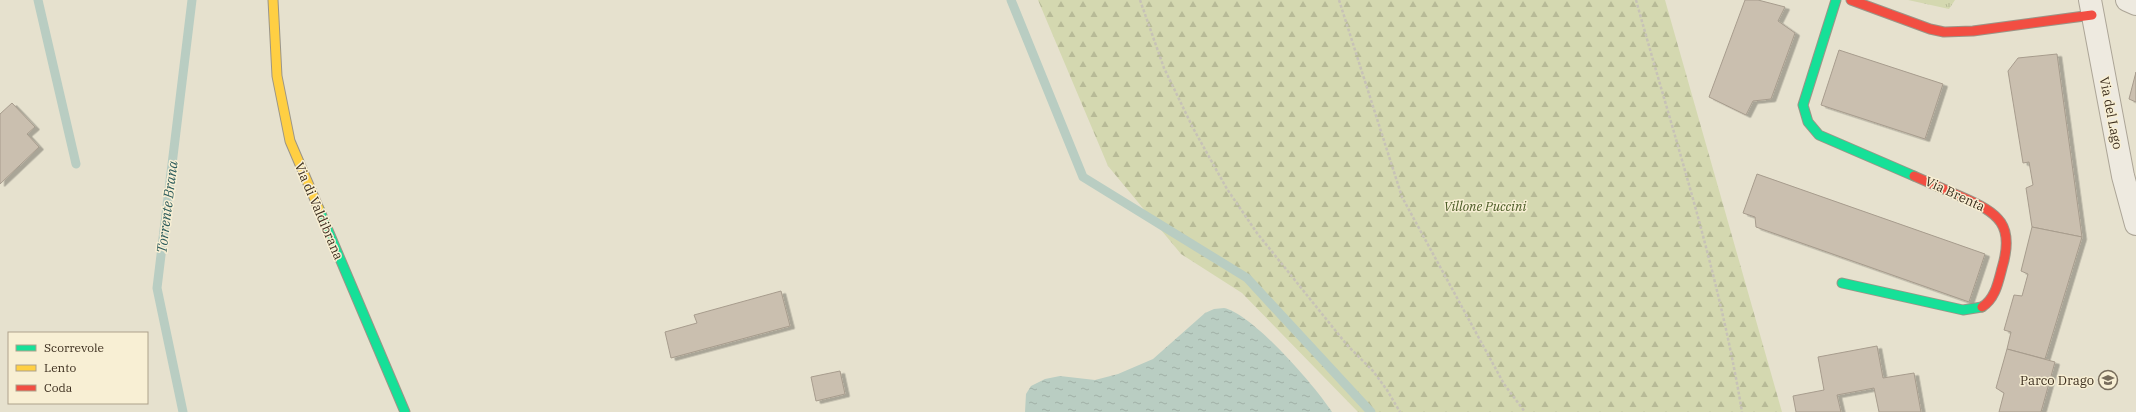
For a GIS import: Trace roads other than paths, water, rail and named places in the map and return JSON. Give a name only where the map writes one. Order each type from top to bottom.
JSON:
[{"type":"street","name":"Via di Valdibrana","points":[[273,0],[277,76],[290,141],[405,412]]},
{"type":"street","name":"Via Brenta","points":[[1836,0],[1803,105],[1808,122],[1819,135],[1986,207],[2001,220],[2006,228],[2008,246],[1993,296],[1989,302],[1974,310],[1954,309],[1842,283]]},
{"type":"street","points":[[1851,0],[1930,29],[1944,32],[1973,31],[2091,7]]},
{"type":"street","points":[[2127,0],[2136,4]]},
{"type":"street","name":"Via del Lago","points":[[2091,7],[2123,176],[2136,224]]},
{"type":"water","points":[[1224,308],[1236,313],[1251,323],[1282,352],[1324,400],[1332,412],[1025,412],[1026,394],[1031,386],[1045,379],[1060,376],[1095,380],[1118,374],[1153,359],[1205,313],[1214,309]]},
{"type":"waterway","points":[[38,0],[76,164]]},
{"type":"waterway","name":"Torrente Brana","points":[[183,412],[157,288],[192,0]]},
{"type":"waterway","points":[[1011,0],[1083,177],[1247,278],[1371,412]]},
{"type":"place","name":"Parco Drago","points":[[2108,380]]},
{"type":"park label","name":"Villone Puccini","points":[[1485,206]]}]
